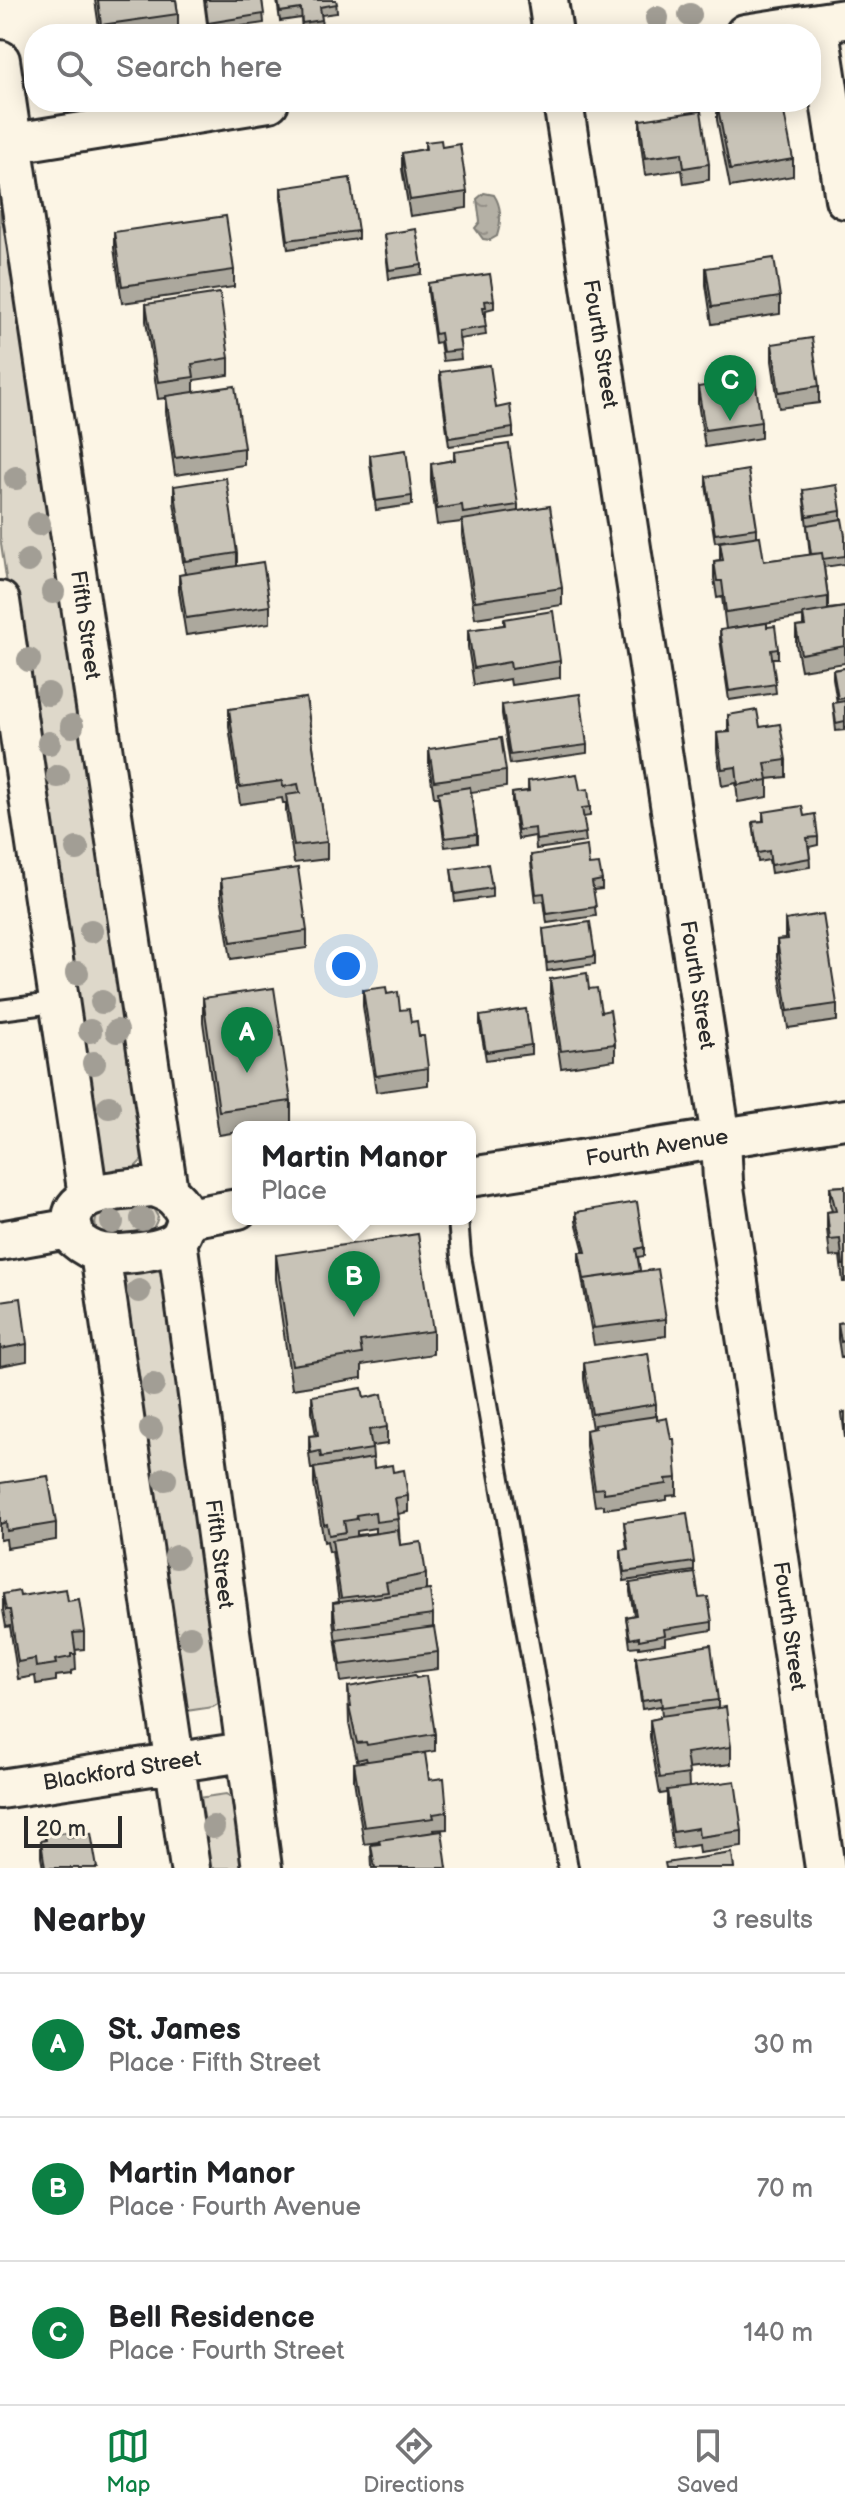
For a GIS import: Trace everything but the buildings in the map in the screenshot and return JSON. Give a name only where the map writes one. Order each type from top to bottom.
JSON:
[{"type":"street","points":[[548,0],[552,24]]},
{"type":"street","points":[[811,24],[831,21],[845,199]]},
{"type":"street","name":"Fifth Street","points":[[0,60],[7,146],[178,1216],[244,1752],[262,1868]]},
{"type":"street","points":[[7,146],[209,112]]},
{"type":"street","name":"Fourth Street","points":[[565,112],[721,1138],[723,1181],[825,1868]]},
{"type":"street","points":[[0,601],[61,1002],[87,1226],[176,1762],[190,1868]]},
{"type":"street","name":"Fourth Avenue","points":[[476,1176],[845,1119]]},
{"type":"street","points":[[0,1241],[87,1226],[153,1187],[178,1216]]},
{"type":"street","points":[[178,1216],[232,1210]]},
{"type":"street","points":[[87,1226],[118,1254],[161,1249],[178,1216]]},
{"type":"street","name":"Blackford Street","points":[[0,1789],[244,1752]]},
{"type":"lane","points":[[0,1010],[61,1002]]},
{"type":"lane","points":[[459,1225],[464,1272],[568,1868]]},
{"type":"shaded area","points":[[0,191],[147,1155],[133,1169],[107,1174],[93,1161],[0,537]]},
{"type":"shaded area","points":[[150,1203],[158,1217],[146,1234],[107,1237],[97,1231],[95,1222],[102,1210],[122,1204]]},
{"type":"shaded area","points":[[154,1268],[164,1279],[221,1702],[213,1707],[186,1711],[116,1274]]},
{"type":"shaded area","points":[[226,1794],[236,1801],[251,1868],[199,1868],[198,1798]]},
{"type":"water","points":[[484,193],[494,195],[500,210],[497,236],[490,240],[483,239],[475,228],[480,222],[477,199]]},
{"type":"place","name":"Bell Residence","points":[[730,421]]},
{"type":"place","name":"St. James","points":[[247,1073]]},
{"type":"place","name":"Martin Manor","points":[[354,1317]]}]
